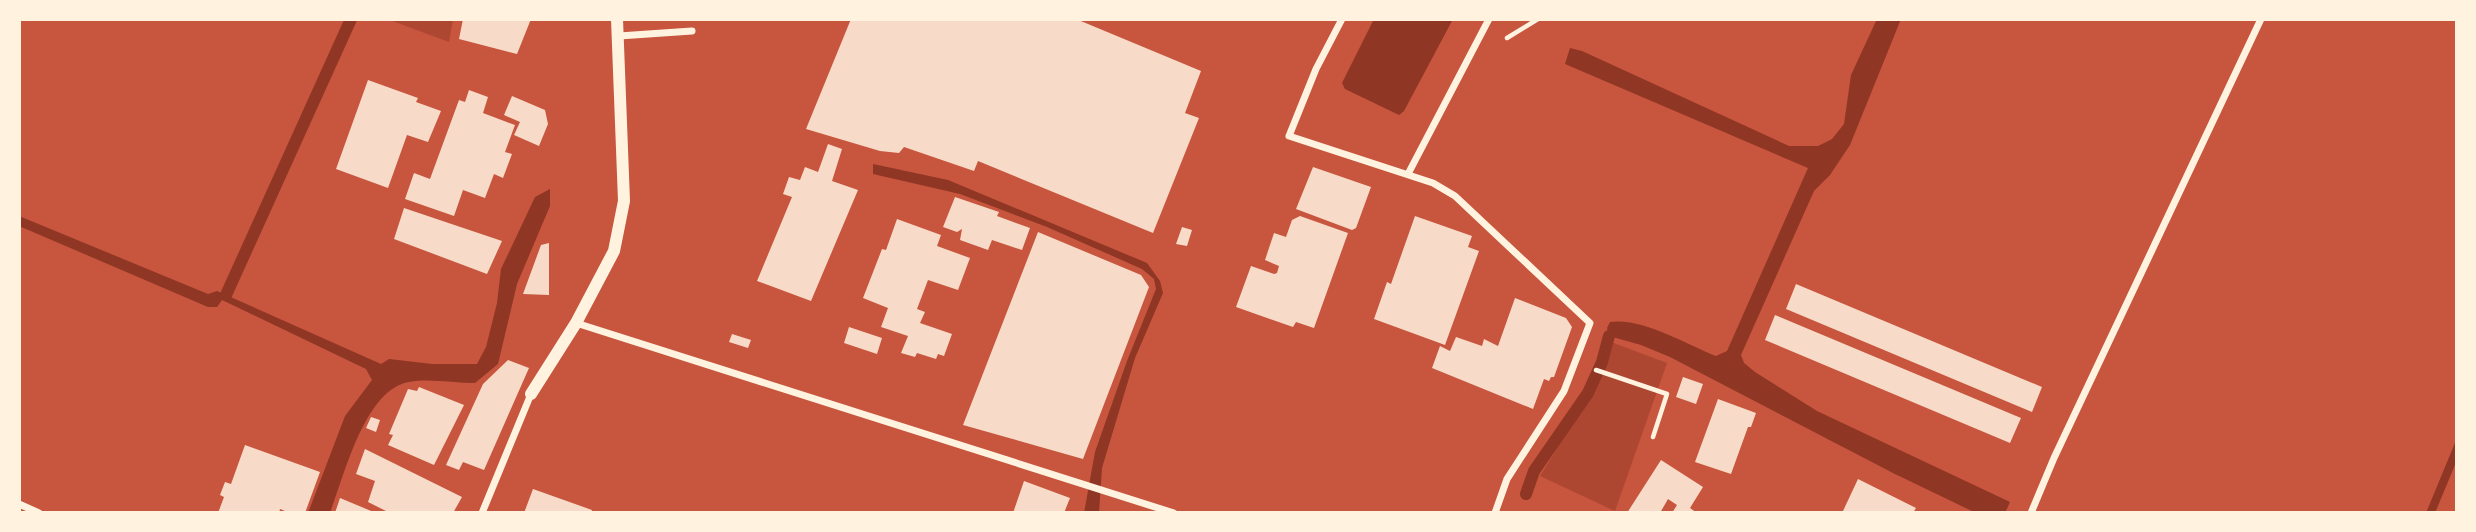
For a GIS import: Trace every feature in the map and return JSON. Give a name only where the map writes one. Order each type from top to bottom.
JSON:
[{"type":"street","points":[[482,513],[531,394],[576,323],[614,251],[624,201],[617,19]]},
{"type":"street","points":[[1342,19],[1316,69],[1289,136],[1433,183],[1455,196],[1590,323],[1564,391],[1507,479],[1495,513]]},
{"type":"street","points":[[1408,174],[1489,19]]},
{"type":"street","points":[[2031,513],[2066,432],[2261,19]]},
{"type":"street","points":[[619,36],[692,32]]},
{"type":"street","points":[[576,323],[1174,513]]},
{"type":"street","points":[[19,504],[38,513]]},
{"type":"path","points":[[1575,363],[1667,394],[1653,437]]},
{"type":"shaded area","points":[[387,19],[453,19],[449,42]]},
{"type":"shaded area","points":[[1374,19],[1453,19],[1404,111],[1399,115],[1345,89],[1342,83]]},
{"type":"shaded area","points":[[1877,19],[1901,19],[1850,145],[1830,175],[1814,191],[1741,355],[1744,363],[1755,372],[1817,411],[2010,502],[2005,513],[1976,513],[1670,357],[1609,336],[1607,328],[1610,322],[1622,322],[1649,327],[1716,356],[1727,351],[1808,168],[1565,64],[1570,48],[1582,51],[1789,146],[1818,146],[1832,139],[1844,124],[1851,75]]},
{"type":"shaded area","points":[[873,164],[948,180],[1147,263],[1160,281],[1163,293],[1135,358],[1102,468],[1099,513],[1084,513],[1095,452],[1156,289],[1154,279],[1142,269],[1047,227],[960,194],[873,174]]},
{"type":"shaded area","points":[[550,189],[550,206],[517,284],[498,364],[475,383],[409,382],[394,388],[380,400],[358,436],[330,513],[308,513],[345,416],[372,380],[366,369],[222,300],[217,307],[208,307],[19,226],[19,216],[208,294],[217,291],[381,364],[389,359],[432,364],[477,364],[486,347],[497,303],[501,269],[535,197]]},
{"type":"shaded area","points":[[1611,342],[1667,363],[1615,511],[1540,476],[1594,389]]},
{"type":"shaded area","points":[[2457,438],[2457,460],[2435,513],[2426,513]]},
{"type":"building","points":[[463,19],[531,19],[517,54],[459,39]]},
{"type":"building","points":[[851,19],[1076,19],[1201,71],[1185,113],[1199,118],[1153,233],[978,161],[974,171],[904,147],[899,153],[880,151],[806,129]]},
{"type":"building","points":[[368,80],[418,98],[416,102],[441,111],[428,142],[407,135],[388,188],[336,169]]},
{"type":"building","points":[[469,90],[488,97],[483,113],[515,125],[505,152],[512,154],[503,178],[494,174],[485,198],[463,190],[454,216],[405,199],[414,173],[430,179],[459,100],[465,102]]},
{"type":"building","points":[[512,96],[545,110],[548,124],[539,146],[514,135],[520,122],[504,115]]},
{"type":"building","points":[[828,144],[842,149],[832,181],[858,190],[811,301],[757,281],[792,197],[783,194],[789,177],[800,180],[805,167],[818,172]]},
{"type":"building","points":[[1313,167],[1371,187],[1356,228],[1352,230],[1296,209]]},
{"type":"building","points":[[955,197],[999,212],[997,216],[1030,228],[1022,250],[992,240],[988,250],[960,240],[962,229],[957,232],[943,227]]},
{"type":"building","points":[[404,208],[502,241],[487,274],[394,239]]},
{"type":"building","points":[[1300,216],[1348,233],[1314,328],[1296,322],[1293,327],[1236,307],[1251,266],[1277,273],[1279,266],[1265,260],[1274,233],[1286,237],[1292,220]]},
{"type":"building","points":[[1415,216],[1472,236],[1468,247],[1479,251],[1445,345],[1374,319],[1387,282],[1391,284]]},
{"type":"building","points":[[897,219],[941,235],[937,246],[970,258],[958,290],[928,280],[917,309],[925,312],[920,323],[952,334],[944,356],[938,354],[936,359],[917,353],[915,357],[901,353],[908,336],[881,327],[888,308],[863,298],[882,249],[886,250]]},
{"type":"building","points":[[1182,227],[1192,230],[1187,246],[1176,244]]},
{"type":"building","points":[[1038,232],[1141,275],[1149,287],[1083,459],[963,425]]},
{"type":"building","points":[[549,243],[549,295],[523,294],[541,245]]},
{"type":"building","points":[[1796,284],[2042,387],[2032,412],[1786,309]]},
{"type":"building","points":[[1515,298],[1566,318],[1572,327],[1554,377],[1549,381],[1544,379],[1533,409],[1432,368],[1440,346],[1450,351],[1456,337],[1482,346],[1484,339],[1498,346]]},
{"type":"building","points":[[1775,315],[2021,418],[2010,443],[1765,340]]},
{"type":"building","points":[[849,327],[882,338],[877,354],[844,343]]},
{"type":"building","points":[[732,334],[751,340],[748,348],[729,342]]},
{"type":"building","points":[[508,360],[529,368],[484,470],[463,462],[459,470],[446,465],[483,384]]},
{"type":"building","points":[[1683,377],[1703,384],[1696,404],[1676,397]]},
{"type":"building","points":[[419,387],[464,405],[434,465],[388,445],[393,435],[389,434],[408,389],[417,391]]},
{"type":"building","points":[[1718,399],[1756,413],[1731,474],[1695,462]]},
{"type":"building","points":[[371,417],[380,420],[376,432],[366,428]]},
{"type":"building","points":[[245,445],[320,472],[305,513],[290,513],[280,509],[279,513],[218,513],[224,497],[220,495],[225,482],[231,484]]},
{"type":"building","points":[[365,449],[462,497],[453,513],[390,513],[368,502],[375,481],[356,474]]},
{"type":"building","points":[[1661,460],[1703,487],[1690,508],[1697,513],[1672,513],[1677,505],[1668,499],[1660,513],[1627,513]]},
{"type":"building","points":[[1858,479],[1916,508],[1913,513],[1843,511]]},
{"type":"building","points":[[1024,481],[1070,498],[1064,513],[1013,513]]},
{"type":"building","points":[[533,489],[592,510],[591,513],[524,513]]},
{"type":"building","points":[[340,498],[376,513],[335,513]]},
{"type":"waterway","points":[[226,295],[351,19]]},
{"type":"waterway","points":[[1526,494],[1534,471],[1588,393],[1602,362],[1609,336]]}]
